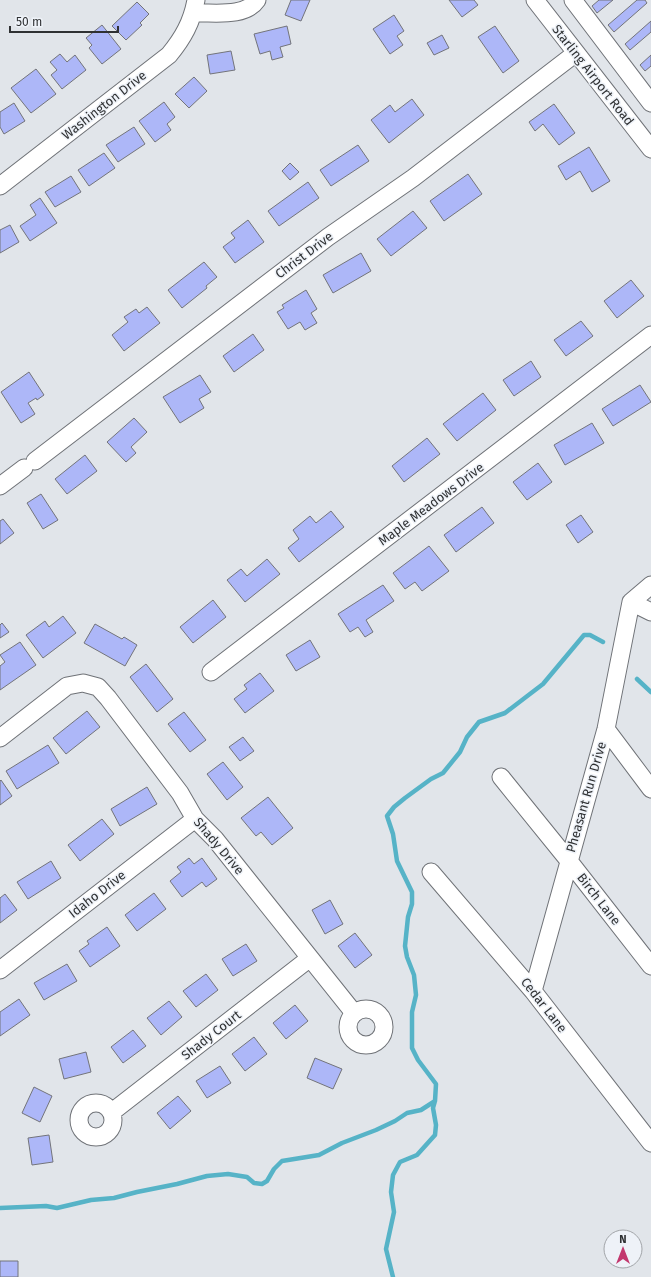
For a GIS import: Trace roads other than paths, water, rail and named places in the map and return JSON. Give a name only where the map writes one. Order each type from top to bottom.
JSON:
[{"type":"street","points":[[195,6],[239,11],[251,7],[257,0]]},
{"type":"street","name":"Starling Airport Road","points":[[535,0],[651,149]]},
{"type":"street","points":[[573,0],[641,92],[651,103]]},
{"type":"street","name":"Washington Drive","points":[[0,186],[169,55],[185,33],[195,6]]},
{"type":"street","name":"Christ Drive","points":[[0,486],[328,236],[414,178],[576,53]]},
{"type":"street","name":"Maple Meadows Drive","points":[[211,672],[651,335]]},
{"type":"street","points":[[651,585],[631,602],[651,612]]},
{"type":"street","name":"Pheasant Run Drive","points":[[533,991],[606,729],[631,602]]},
{"type":"street","name":"Shady Drive","points":[[0,738],[67,686],[83,684],[98,687],[180,793],[195,819],[215,839],[354,1013]]},
{"type":"street","points":[[606,729],[651,789]]},
{"type":"street","name":"Birch Lane","points":[[501,777],[569,860],[651,966]]},
{"type":"street","name":"Idaho Drive","points":[[0,970],[195,819]]},
{"type":"street","name":"Cedar Lane","points":[[431,872],[533,991],[651,1143]]},
{"type":"street","name":"Shady Court","points":[[112,1112],[310,958]]},
{"type":"waterway","points":[[0,1208],[46,1206],[57,1208],[91,1200],[114,1198],[207,1176],[228,1174],[247,1177],[254,1183],[262,1184],[267,1181],[274,1169],[282,1161],[319,1155],[342,1143],[395,1121],[407,1113],[421,1110],[435,1101],[436,1084],[418,1060],[412,1048],[412,1012],[416,995],[414,975],[407,957],[405,946],[408,917],[412,904],[412,892],[397,861],[393,834],[387,816],[394,807],[405,798],[431,779],[443,773],[460,752],[467,737],[479,722],[505,713],[543,684],[584,635],[590,635],[603,642]]},
{"type":"waterway","points":[[637,679],[651,692]]},
{"type":"waterway","points":[[393,1277],[386,1249],[394,1212],[391,1192],[393,1175],[400,1162],[417,1155],[435,1135],[436,1125],[433,1108],[435,1101]]}]
